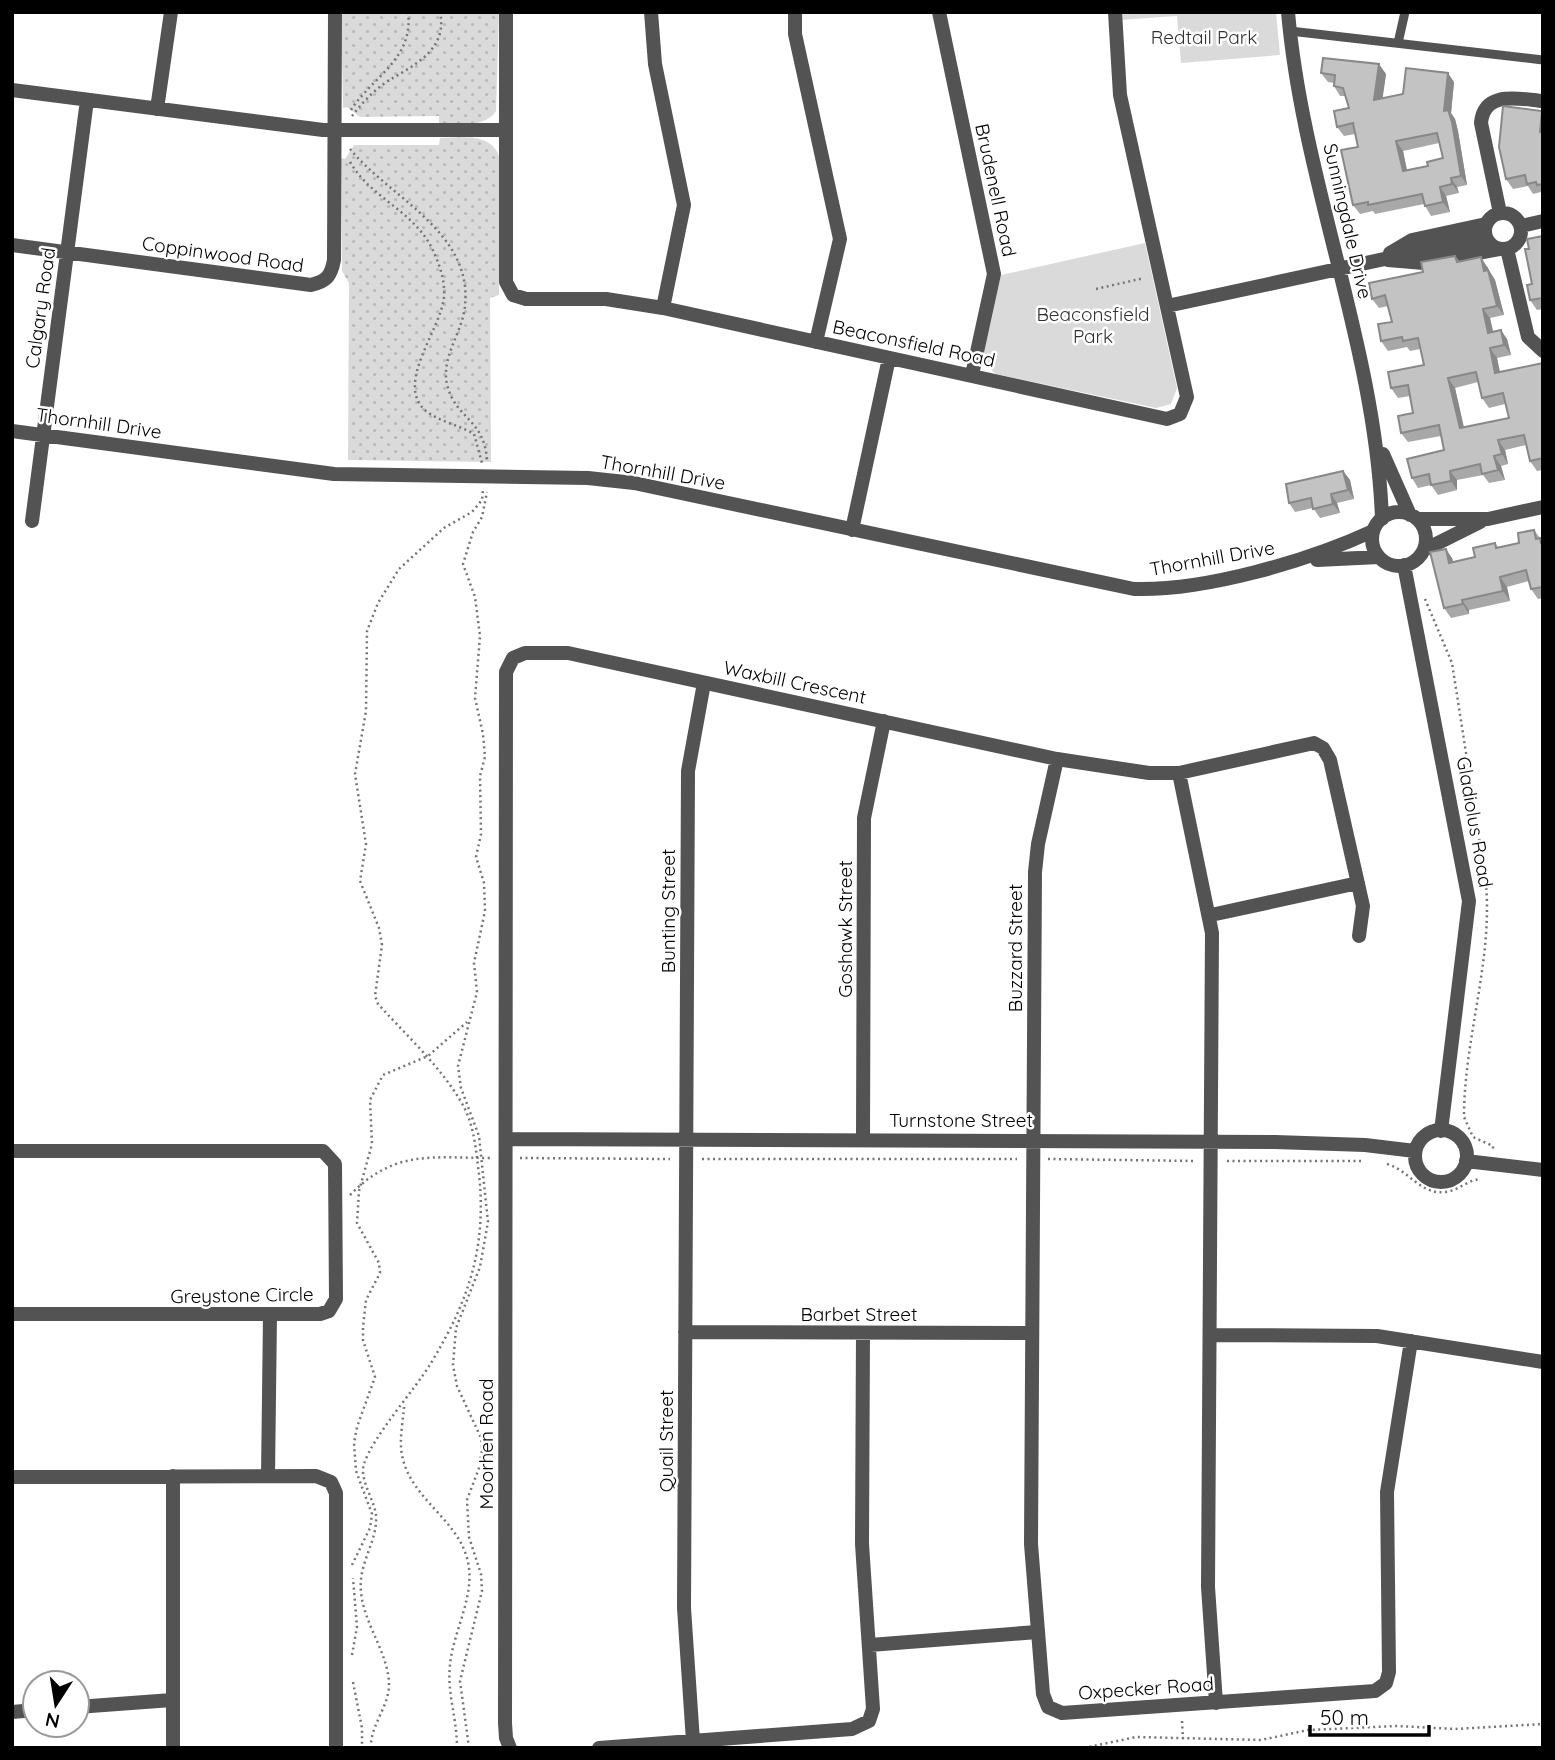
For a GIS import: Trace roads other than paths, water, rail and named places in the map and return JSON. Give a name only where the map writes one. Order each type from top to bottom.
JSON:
[{"type":"street","points":[[156,109],[171,12]]},
{"type":"street","name":"Coppinwood Road","points":[[12,245],[311,285],[323,282],[330,276],[334,260],[345,135],[335,12]]},
{"type":"street","name":"Beaconsfield Road","points":[[506,12],[506,282],[513,296],[526,299],[615,300],[663,308],[1174,418],[1185,409],[1187,397],[1120,95],[1115,12]]},
{"type":"street","points":[[651,12],[655,64],[684,205],[663,308]]},
{"type":"street","points":[[795,12],[795,34],[839,239],[816,342]]},
{"type":"street","name":"Brudenell Road","points":[[939,12],[995,274],[972,375]]},
{"type":"street","name":"Sunningdale Drive","points":[[1288,12],[1297,78],[1376,437],[1378,525]]},
{"type":"street","points":[[12,90],[345,135],[403,131],[505,130]]},
{"type":"street","points":[[1167,306],[1411,252],[1486,231],[1500,213],[1481,123],[1484,110],[1489,104],[1504,97],[1543,101]]},
{"type":"street","name":"Calgary Road","points":[[32,521],[87,100]]},
{"type":"street","points":[[1411,252],[1503,249],[1520,239],[1521,226],[1514,216],[1500,213]]},
{"type":"street","points":[[1521,226],[1543,221]]},
{"type":"street","points":[[1486,231],[1503,249],[1527,334],[1535,346],[1543,351]]},
{"type":"street","points":[[852,530],[889,358]]},
{"type":"street","name":"Thornhill Drive","points":[[12,430],[334,474],[588,478],[634,483],[1134,589],[1185,586],[1298,561],[1379,557]]},
{"type":"street","name":"Sunningdale Drive","points":[[1376,437],[1413,517]]},
{"type":"street","points":[[1488,519],[1413,517],[1393,513],[1378,525],[1374,549],[1386,563],[1404,565],[1412,563],[1424,550],[1488,519],[1543,507]]},
{"type":"street","points":[[1413,517],[1425,533],[1424,550]]},
{"type":"street","name":"Thornhill Drive","points":[[1298,561],[1378,525]]},
{"type":"street","name":"Gladiolus Road","points":[[1404,565],[1469,901],[1441,1130]]},
{"type":"street","name":"Waxbill Crescent","points":[[506,1139],[507,666],[520,653],[568,653],[1057,760],[1149,773],[1179,773],[1308,743],[1319,745],[1329,755],[1358,883]]},
{"type":"street","name":"Bunting Street","points":[[687,1141],[688,771],[704,682]]},
{"type":"street","name":"Goshawk Street","points":[[863,1139],[864,818],[884,721]]},
{"type":"street","name":"Buzzard Street","points":[[1033,1139],[1035,862],[1057,760]]},
{"type":"street","points":[[1179,773],[1211,915],[1208,1587],[1216,1703]]},
{"type":"street","points":[[1211,915],[1358,883],[1363,915],[1359,936]]},
{"type":"street","points":[[1441,1130],[1458,1137],[1464,1144],[1466,1161],[1463,1170],[1449,1181],[1432,1180],[1418,1169],[1415,1151],[1424,1136],[1441,1130]]},
{"type":"street","name":"Turnstone Street","points":[[506,1139],[1033,1139],[1365,1145],[1415,1151]]},
{"type":"street","name":"Moorhen Road","points":[[506,1139],[505,1723],[510,1748]]},
{"type":"street","name":"Oxpecker Road","points":[[1033,1139],[1031,1544],[1043,1699],[1052,1711],[1062,1713],[1181,1706],[1375,1691],[1386,1683],[1389,1672],[1387,1492],[1411,1341]]},
{"type":"street","name":"Quail Street","points":[[687,1141],[684,1608],[693,1741]]},
{"type":"street","name":"Greystone Circle","points":[[12,1151],[318,1150],[328,1154],[335,1164],[336,1208],[334,1303],[320,1314],[12,1314]]},
{"type":"street","points":[[1466,1161],[1543,1170]]},
{"type":"street","points":[[268,1476],[270,1315]]},
{"type":"street","name":"Barbet Street","points":[[685,1332],[1032,1333]]},
{"type":"street","points":[[598,1748],[852,1729],[864,1725],[873,1709],[862,1544],[863,1333]]},
{"type":"street","points":[[1210,1335],[1377,1336],[1543,1362]]},
{"type":"street","points":[[173,1476],[173,1748]]},
{"type":"street","points":[[12,1477],[268,1476],[321,1477],[331,1482],[336,1493],[336,1748]]},
{"type":"street","points":[[870,1645],[1037,1632]]},
{"type":"street","points":[[91,1706],[172,1700]]},
{"type":"lane","points":[[1398,43],[1405,12]]},
{"type":"lane","points":[[1290,31],[1543,60]]},
{"type":"park label","name":"Redtail Park","points":[[1204,37]]},
{"type":"park label","name":"Beaconsfield Park","points":[[1093,325]]}]
